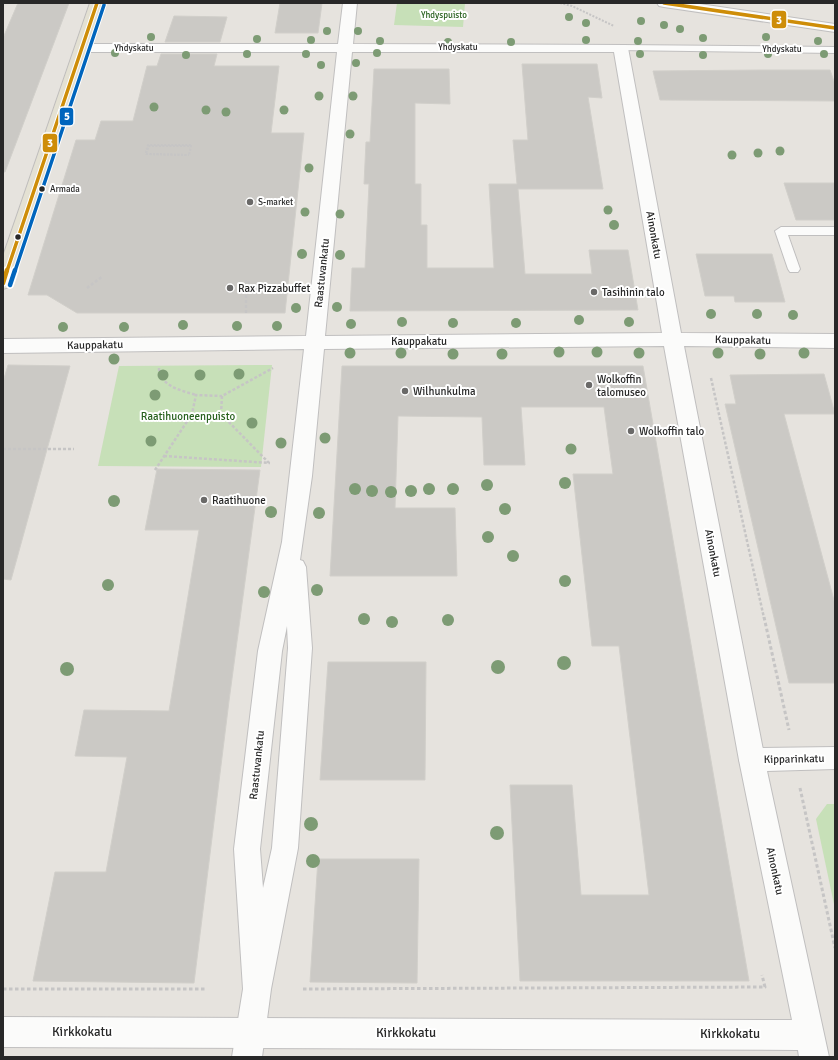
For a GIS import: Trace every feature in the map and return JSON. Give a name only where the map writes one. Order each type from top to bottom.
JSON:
[{"type":"main road","points":[[3,283],[97,3]]},
{"type":"street","name":"Raastuvankatu","points":[[257,989],[247,849],[270,651],[293,542],[315,342],[344,47],[350,3]]},
{"type":"street","points":[[664,3],[835,28]]},
{"type":"street","points":[[739,3],[835,16]]},
{"type":"street","name":"Yhdyskatu","points":[[82,48],[621,48]]},
{"type":"street","name":"Ainonkatu","points":[[621,48],[673,339],[752,760],[811,1046]]},
{"type":"street","name":"Kauppakatu","points":[[3,346],[673,339],[834,343]]},
{"type":"street","name":"Raastuvankatu","points":[[248,1045],[257,989],[284,848],[300,648],[293,542]]},
{"type":"street","name":"Kipparinkatu","points":[[752,760],[835,758]]},
{"type":"street","name":"Kirkkokatu","points":[[3,1032],[248,1045],[811,1046]]},
{"type":"lane","name":"Yhdyskatu","points":[[621,48],[835,50]]},
{"type":"lane","points":[[794,269],[781,231],[835,231]]},
{"type":"path","points":[[560,3],[572,6],[616,28]]},
{"type":"path","points":[[182,154],[146,154],[149,146],[191,146],[189,154],[146,155],[148,145],[192,145]]},
{"type":"path","points":[[87,288],[103,276]]},
{"type":"path","points":[[248,280],[246,313],[248,280]]},
{"type":"path","points":[[702,339],[796,759],[802,802],[835,948]]},
{"type":"path","points":[[158,372],[170,386],[196,395],[222,396],[275,367]]},
{"type":"path","points":[[155,470],[192,414],[196,395]]},
{"type":"path","points":[[220,414],[222,396]]},
{"type":"path","points":[[164,456],[270,463],[220,414],[192,414]]},
{"type":"path","points":[[3,449],[74,449]]},
{"type":"path","points":[[303,989],[765,987]]},
{"type":"path","points":[[3,989],[205,989]]},
{"type":"green space","name":"Yhdyspuisto","points":[[397,3],[465,3],[463,27],[394,25]]},
{"type":"green space","name":"Raatihuoneenpuisto","points":[[272,365],[261,467],[98,466],[119,366]]},
{"type":"green space","points":[[827,804],[835,804],[835,909],[816,819]]},
{"type":"building","points":[[18,3],[69,3],[5,172],[3,172],[3,38]]},
{"type":"building","points":[[280,3],[322,3],[318,33],[275,33]]},
{"type":"building","points":[[174,16],[227,17],[220,42],[165,42]]},
{"type":"building","name":"Armada","points":[[161,54],[217,54],[214,66],[279,66],[271,133],[304,133],[285,313],[77,313],[47,295],[28,295],[76,140],[95,140],[101,121],[133,121],[147,66],[157,66]]},
{"type":"building","points":[[522,64],[597,64],[602,98],[588,97],[603,189],[518,189],[525,274],[592,274],[589,250],[628,250],[638,310],[350,311],[352,268],[365,268],[369,184],[364,184],[366,142],[370,142],[374,69],[449,69],[450,104],[415,103],[415,184],[421,184],[421,225],[427,225],[427,268],[494,268],[489,184],[517,184],[513,140],[528,140]]},
{"type":"building","points":[[830,70],[835,84],[835,101],[660,100],[653,71]]},
{"type":"building","points":[[784,183],[835,183],[835,220],[796,220]]},
{"type":"building","points":[[696,254],[772,254],[785,302],[735,302],[734,296],[705,296]]},
{"type":"building","points":[[8,365],[70,366],[11,580],[3,579],[3,382]]},
{"type":"building","points":[[342,366],[643,366],[749,981],[520,981],[510,785],[572,785],[581,895],[649,895],[619,646],[592,646],[573,474],[613,474],[604,407],[521,407],[525,465],[484,465],[482,417],[398,416],[395,508],[455,508],[457,576],[330,576]]},
{"type":"building","points":[[824,374],[835,414],[784,414],[835,604],[835,683],[789,683],[725,404],[736,404],[730,375]]},
{"type":"building","points":[[157,469],[260,470],[229,701],[194,983],[33,981],[55,872],[106,872],[127,757],[75,756],[84,710],[169,711],[199,530],[145,530]]},
{"type":"building","points":[[328,662],[426,662],[425,780],[320,780]]},
{"type":"building","points":[[318,859],[419,859],[417,983],[310,982]]},
{"type":"transit line","name":"3","points":[[3,283],[97,3]]},
{"type":"transit line","name":"3","points":[[664,3],[835,28]]},
{"type":"transit line","name":"5","points":[[10,285],[104,5]]},
{"type":"place","name":"Armada","points":[[42,189]]},
{"type":"place","name":"S-market","points":[[250,202]]},
{"type":"place","name":"Rax Pizzabuffet","points":[[230,288]]},
{"type":"place","name":"Tasihinin talo","points":[[594,292]]},
{"type":"place","name":"Wolkoffin talomuseo","points":[[589,385]]},
{"type":"place","name":"Wilhunkulma","points":[[405,391]]},
{"type":"place","name":"Wolkoffin talo","points":[[631,431]]},
{"type":"place","name":"Raatihuone","points":[[204,500]]}]
